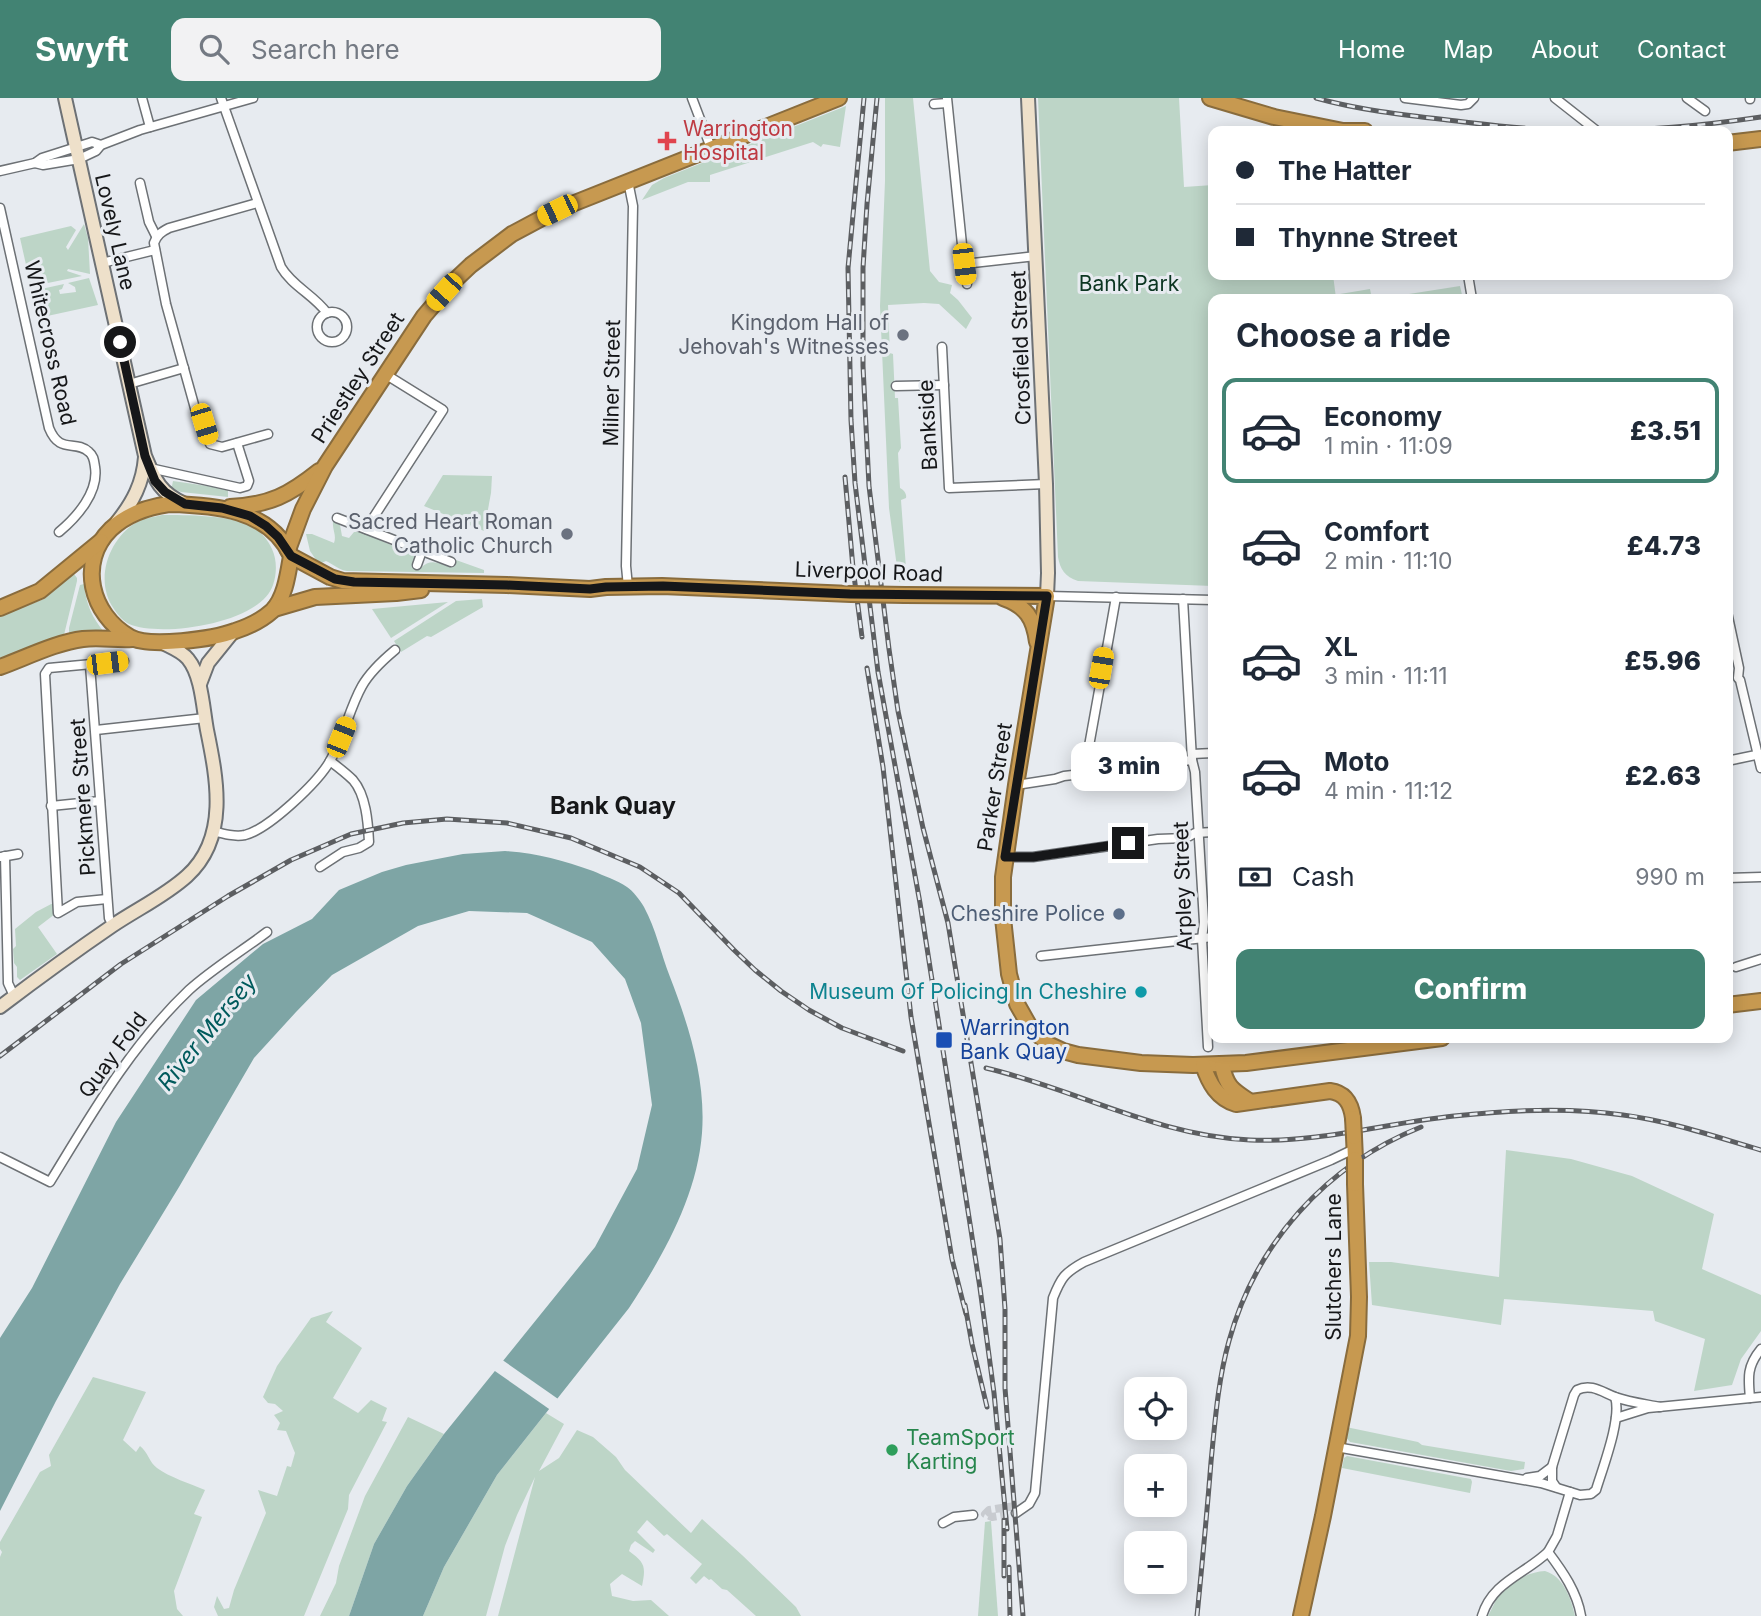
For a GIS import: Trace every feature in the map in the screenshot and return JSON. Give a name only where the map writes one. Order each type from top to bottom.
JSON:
[{"type":"highway","points":[[1210,98],[1274,117],[1319,126]]},
{"type":"highway","name":"Priestley Street","points":[[290,553],[303,509],[325,466],[385,374],[435,302],[454,281],[494,246],[544,216],[834,100]]},
{"type":"highway","points":[[1733,142],[1761,139]]},
{"type":"highway","name":"Priestley Street","points":[[222,508],[241,507],[275,499],[296,489],[325,466]]},
{"type":"highway","points":[[0,608],[40,591],[102,540],[112,528],[143,509],[169,503],[222,508],[250,516],[278,537],[290,553],[330,577],[343,581],[461,584]]},
{"type":"highway","points":[[102,540],[92,572],[95,598],[107,618],[132,639]]},
{"type":"highway","points":[[274,609],[281,597],[290,553]]},
{"type":"highway","points":[[0,667],[71,641],[96,638],[161,642],[191,640],[233,632],[274,609],[315,597],[396,593],[461,584]]},
{"type":"highway","name":"Liverpool Road","points":[[461,584],[590,589],[663,586],[850,594],[1047,596]]},
{"type":"highway","name":"Liverpool Road","points":[[590,589],[605,594],[629,596],[663,594],[690,587]]},
{"type":"highway","points":[[989,595],[1013,601],[1021,606],[1032,620],[1038,647]]},
{"type":"highway","name":"Parker Street","points":[[1047,596],[1003,877],[1003,918],[1013,990],[1020,1011],[1030,1027],[1041,1039],[1060,1050],[1141,1063],[1203,1065]]},
{"type":"highway","points":[[1733,1004],[1761,1001]]},
{"type":"highway","points":[[1203,1065],[1266,1061],[1369,1043]]},
{"type":"highway","name":"Slutchers Lane","points":[[1203,1065],[1215,1090],[1226,1101],[1236,1104],[1330,1091],[1345,1097],[1352,1109],[1359,1325],[1301,1616]]},
{"type":"highway","points":[[1222,1065],[1228,1084],[1249,1101]]},
{"type":"street","name":"Lovely Lane","points":[[65,98],[146,465],[165,492],[185,504]]},
{"type":"street","points":[[142,98],[150,127]]},
{"type":"street","points":[[0,171],[35,163],[43,165],[78,153],[96,151],[101,145],[223,102],[253,98]]},
{"type":"street","points":[[692,98],[711,148]]},
{"type":"street","name":"Crosfield Street","points":[[1028,98],[1046,484],[1047,596]]},
{"type":"street","points":[[1405,98],[1455,105],[1471,101]]},
{"type":"street","points":[[1555,98],[1591,126]]},
{"type":"street","points":[[1687,98],[1705,111]]},
{"type":"street","points":[[934,104],[947,101],[967,284]]},
{"type":"street","points":[[223,102],[283,272],[327,313]]},
{"type":"street","name":"Milner Street","points":[[628,181],[632,203],[632,232],[626,566],[628,587]]},
{"type":"street","points":[[139,183],[149,222],[156,236]]},
{"type":"street","points":[[257,203],[169,228],[156,236],[154,243],[166,304],[198,419],[204,424],[210,444],[222,447],[268,434]]},
{"type":"street","name":"Whitecross Road","points":[[0,208],[49,428],[59,442],[81,447],[93,457],[96,474],[89,498],[69,524],[59,532]]},
{"type":"street","points":[[102,263],[155,250]]},
{"type":"street","points":[[964,264],[1036,256]]},
{"type":"street","name":"Bankside","points":[[942,347],[949,488],[1046,484]]},
{"type":"street","points":[[129,384],[184,368]]},
{"type":"street","points":[[366,529],[443,410],[385,374]]},
{"type":"street","points":[[896,386],[944,385]]},
{"type":"street","points":[[112,528],[138,490],[146,465],[240,488],[247,486],[250,481],[237,443]]},
{"type":"street","points":[[337,518],[451,562]]},
{"type":"street","points":[[346,533],[350,523]]},
{"type":"street","points":[[416,565],[422,551]]},
{"type":"street","points":[[1047,596],[1208,600]]},
{"type":"street","points":[[1083,774],[1116,597]]},
{"type":"street","name":"Arpley Street","points":[[1183,599],[1204,922],[1202,939],[1208,1047]]},
{"type":"street","points":[[200,684],[208,663],[233,632]]},
{"type":"street","points":[[1733,640],[1739,668],[1738,678],[1761,768]]},
{"type":"street","points":[[0,1007],[187,876],[203,856],[213,831],[218,807],[200,684],[187,658],[161,642]]},
{"type":"street","points":[[213,831],[237,836],[254,832],[306,791],[330,761],[362,687],[395,650]]},
{"type":"street","points":[[107,899],[77,902],[58,913],[45,674],[49,668],[124,661]]},
{"type":"street","name":"Pickmere Street","points":[[90,665],[107,899],[109,918],[113,926]]},
{"type":"street","points":[[1733,678],[1738,678]]},
{"type":"street","points":[[96,730],[205,718]]},
{"type":"street","points":[[1016,785],[1208,754]]},
{"type":"street","points":[[1733,760],[1759,755]]},
{"type":"street","points":[[320,867],[342,852],[359,848],[369,842],[361,794],[354,781],[330,761]]},
{"type":"street","points":[[51,806],[100,801]]},
{"type":"street","points":[[1005,857],[1033,857],[1158,839],[1186,838],[1195,833],[1208,832]]},
{"type":"street","points":[[14,996],[8,984],[3,857],[18,854]]},
{"type":"street","points":[[1733,878],[1761,877]]},
{"type":"street","name":"Quay Fold","points":[[0,1157],[50,1182],[93,1111],[152,1029],[192,988],[267,932]]},
{"type":"street","points":[[1041,956],[1208,938]]},
{"type":"street","points":[[1736,967],[1761,960]]},
{"type":"street","points":[[1018,1509],[1029,1504],[1035,1493],[1053,1298],[1060,1280],[1071,1269],[1084,1262],[1354,1148]]},
{"type":"street","points":[[1751,1398],[1749,1372],[1754,1357],[1761,1349]]},
{"type":"street","points":[[1556,1487],[1552,1481],[1552,1467],[1577,1390],[1586,1387],[1599,1389],[1615,1397],[1660,1407]]},
{"type":"street","points":[[1616,1418],[1637,1410],[1761,1396]]},
{"type":"street","points":[[1336,1447],[1517,1479],[1586,1496],[1596,1490],[1616,1418],[1615,1397]]},
{"type":"street","points":[[1517,1479],[1540,1476],[1552,1467]]},
{"type":"street","points":[[1482,1616],[1499,1587],[1548,1552],[1558,1536],[1570,1492]]},
{"type":"street","points":[[943,1523],[954,1517],[973,1515]]},
{"type":"street","points":[[1548,1552],[1572,1587],[1581,1616]]},
{"type":"green space","points":[[885,98],[913,98],[930,271],[939,282],[952,285],[950,293],[972,318],[966,329],[939,304],[888,305],[890,353],[893,354],[895,398],[898,398],[900,488],[906,497],[901,500],[907,582],[899,582],[889,508],[880,306]]},
{"type":"green space","name":"Bank Park","points":[[1038,98],[1179,98],[1184,187],[1208,185],[1208,280],[1334,280],[1335,294],[1208,294],[1208,586],[1078,581],[1066,575],[1058,557]]},
{"type":"green space","points":[[846,106],[840,147],[823,144],[821,147],[813,142],[710,175],[710,182],[688,182],[642,200],[652,185],[664,178]]},
{"type":"green space","points":[[84,224],[88,238],[90,274],[68,269],[67,271],[82,276],[38,285],[46,276],[44,275],[31,287],[20,238],[71,226],[76,230],[66,247],[68,250]]},
{"type":"green space","points":[[89,278],[98,305],[38,318],[32,291],[64,284],[59,290],[60,294],[76,292],[75,287],[68,283]]},
{"type":"green space","points":[[1460,286],[1462,294],[1409,294]]},
{"type":"green space","points":[[1370,289],[1371,294],[1340,294]]},
{"type":"green space","points":[[443,475],[492,476],[484,531],[424,506]]},
{"type":"green space","points":[[173,481],[228,489],[228,497],[181,492],[166,486],[172,486]]},
{"type":"green space","points":[[162,515],[220,518],[242,522],[258,530],[274,553],[276,562],[273,585],[265,598],[231,618],[186,628],[144,628],[125,621],[108,598],[105,586],[107,561],[118,539],[127,529],[137,522]]},
{"type":"green space","points":[[333,521],[340,525],[342,536],[349,538],[354,532],[361,532],[414,555],[413,565],[421,568],[431,562],[450,567],[456,560],[484,570],[484,573],[347,571],[326,561],[319,564],[310,551],[306,534],[334,543]]},
{"type":"green space","points":[[74,574],[77,581],[63,639],[0,661],[0,616],[44,599]]},
{"type":"green space","points":[[84,584],[90,610],[105,633],[69,637],[80,585]]},
{"type":"green space","points":[[482,599],[483,607],[401,652],[394,641],[456,601]]},
{"type":"green space","points":[[448,602],[391,638],[372,609]]},
{"type":"green space","points":[[55,902],[55,914],[38,927],[57,954],[20,980],[14,963],[15,929],[36,912]]},
{"type":"green space","points":[[1506,1150],[1571,1159],[1632,1176],[1714,1214],[1702,1269],[1761,1295],[1761,1331],[1741,1359],[1732,1385],[1694,1391],[1705,1339],[1655,1321],[1653,1311],[1504,1299],[1501,1325],[1372,1305],[1369,1262],[1391,1262],[1499,1277]]},
{"type":"green space","points":[[333,1311],[326,1322],[362,1348],[333,1398],[358,1413],[371,1400],[387,1408],[382,1421],[387,1422],[349,1495],[348,1509],[304,1616],[218,1616],[214,1607],[217,1596],[224,1609],[229,1608],[266,1513],[258,1490],[277,1496],[287,1466],[291,1467],[295,1453],[286,1431],[277,1430],[280,1423],[274,1415],[283,1411],[263,1397],[277,1366],[311,1318]]},
{"type":"green space","points":[[93,1377],[146,1392],[123,1440],[136,1452],[140,1446],[154,1466],[162,1471],[205,1490],[194,1514],[202,1517],[174,1591],[177,1609],[183,1616],[0,1616],[0,1542],[40,1472],[51,1466],[49,1455]]},
{"type":"green space","points":[[546,1413],[564,1424],[539,1471],[559,1458],[577,1430],[593,1437],[691,1533],[702,1519],[796,1607],[801,1616],[756,1616],[711,1579],[704,1576],[696,1584],[690,1578],[702,1564],[647,1520],[637,1532],[655,1550],[653,1553],[635,1541],[629,1551],[643,1566],[642,1586],[622,1574],[610,1584],[612,1596],[633,1601],[651,1600],[669,1616],[498,1616],[535,1477],[505,1546],[486,1616],[423,1616],[444,1567],[497,1475]]},
{"type":"green space","points":[[408,1417],[444,1434],[407,1486],[374,1544],[349,1616],[320,1616],[336,1583],[339,1566],[365,1496]]},
{"type":"green space","points":[[1346,1427],[1422,1445],[1525,1462],[1524,1469],[1511,1471],[1350,1442],[1344,1435]]},
{"type":"green space","points":[[1347,1456],[1471,1479],[1470,1493],[1342,1468]]},
{"type":"green space","points":[[991,1521],[998,1616],[978,1616],[985,1522]]},
{"type":"green space","points":[[1545,1571],[1561,1583],[1575,1616],[1488,1616],[1499,1595],[1508,1586],[1520,1578]]},
{"type":"water","name":"River Mersey","points":[[505,851],[528,853],[593,871],[623,885],[640,901],[655,933],[690,1034],[699,1073],[702,1133],[699,1157],[686,1203],[654,1268],[629,1308],[497,1475],[444,1567],[423,1616],[349,1616],[374,1544],[407,1486],[444,1434],[595,1247],[637,1169],[652,1105],[641,1023],[625,979],[592,942],[527,913],[469,911],[418,926],[332,975],[254,1058],[120,1284],[0,1511],[0,1338],[32,1288],[116,1122],[196,1000],[263,944],[312,919],[339,890],[406,865],[463,854]]},
{"type":"pier","points":[[501,1359],[561,1401],[552,1411],[492,1369]]},
{"type":"tunnel","points":[[1015,1506],[989,1510],[985,1514],[992,1517],[1016,1513]]},
{"type":"railway","points":[[864,98],[848,268],[855,483],[878,672],[920,903],[980,1288],[994,1393],[1007,1529]]},
{"type":"railway","points":[[877,98],[863,268],[863,366],[869,486],[898,711],[923,828],[948,923],[1000,1239],[1005,1309],[1005,1388],[1023,1616]]},
{"type":"railway","points":[[1316,98],[1398,114],[1501,126]]},
{"type":"railway","points":[[1684,126],[1761,117]]},
{"type":"railway","points":[[845,477],[862,637]]},
{"type":"railway","points":[[867,668],[883,767],[911,1017],[952,1259],[966,1314]]},
{"type":"railway","points":[[0,1056],[121,964],[228,896],[291,860],[351,834],[403,823],[447,819],[507,823],[571,838],[640,867],[679,893],[734,950],[781,991],[842,1028],[903,1051]]},
{"type":"railway","points":[[986,1068],[1149,1121],[1216,1137],[1276,1140],[1327,1136],[1454,1116],[1560,1110],[1658,1121],[1761,1150]]},
{"type":"railway","points":[[1197,1616],[1220,1386],[1225,1356],[1241,1305],[1257,1272],[1299,1212],[1355,1163],[1387,1143],[1421,1127]]},
{"type":"railway","points":[[965,1305],[987,1407]]},
{"type":"railway","points":[[1004,1520],[1004,1576]]},
{"type":"railway","points":[[1009,1567],[1010,1616]]},
{"type":"place","name":"Warrington Hospital","points":[[667,141]]},
{"type":"place","name":"Kingdom Hall of Jehovah's Witnesses","points":[[903,335]]},
{"type":"place","name":"Sacred Heart Roman Catholic Church","points":[[567,534]]},
{"type":"place","name":"Cheshire Police","points":[[1119,914]]},
{"type":"place","name":"Museum Of Policing In Cheshire","points":[[1141,992]]},
{"type":"place","name":"Warrington Bank Quay","points":[[944,1040]]},
{"type":"place","name":"TeamSport Karting","points":[[892,1450]]},
{"type":"district","name":"Bank Quay","points":[[613,806]]},
{"type":"route","points":[[120,342],[145,456],[159,486],[185,504],[222,508],[250,516],[278,537],[291,556],[335,579],[354,582],[590,589],[663,586],[850,594],[1047,596],[1005,857],[1033,857],[1128,843]]}]
